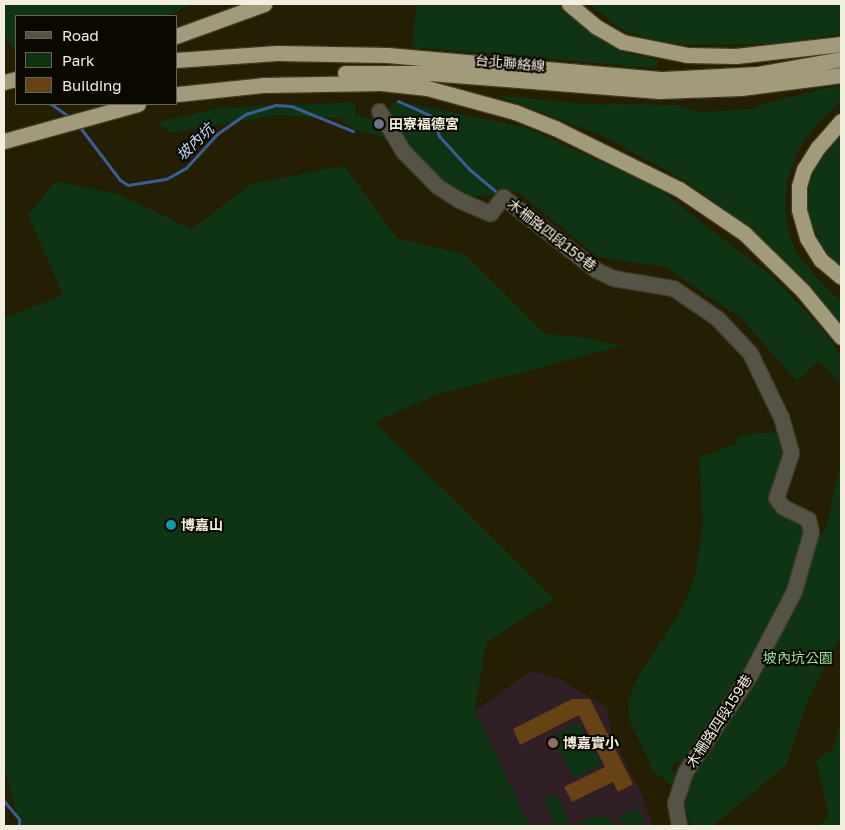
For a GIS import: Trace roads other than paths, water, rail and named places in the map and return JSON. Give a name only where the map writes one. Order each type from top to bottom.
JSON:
[{"type":"highway","points":[[178,35],[264,4]]},
{"type":"highway","points":[[569,4],[594,26],[623,42],[687,55],[745,55],[841,44]]},
{"type":"highway","name":"台北聯絡線","points":[[178,60],[277,53],[378,55],[616,83],[749,75],[841,59]]},
{"type":"highway","name":"台北聯絡線","points":[[178,95],[268,79],[375,72],[741,88],[841,74]]},
{"type":"highway","points":[[178,95],[329,82],[418,87],[472,98],[515,112],[591,145],[679,189],[744,233],[803,291],[841,337]]},
{"type":"highway","points":[[4,141],[134,105]]},
{"type":"highway","points":[[841,121],[818,147],[804,169],[799,186],[799,210],[807,238],[821,260],[841,278]]},
{"type":"street","name":"木柵路四段159巷","points":[[379,112],[403,151],[437,186],[459,200],[490,213],[503,198],[542,224],[596,270],[613,278],[672,288],[717,318],[750,353],[781,417],[792,452],[776,498],[783,507],[802,514],[811,522],[809,541],[794,591],[751,673],[685,772],[676,803],[679,826]]},
{"type":"waterway","name":"坡內坑","points":[[398,101],[431,116],[439,136],[469,169],[500,195]]},
{"type":"waterway","name":"坡內坑","points":[[52,105],[71,118]]},
{"type":"waterway","name":"坡內坑","points":[[79,126],[120,180],[128,185],[166,179],[186,168],[217,134],[246,114],[275,105],[291,106],[353,131]]},
{"type":"waterway","points":[[4,801],[19,819],[19,826]]},
{"type":"place","name":"田寮福德宮","points":[[379,124]]},
{"type":"place","name":"博嘉山","points":[[171,525]]},
{"type":"place","name":"博嘉實小","points":[[553,743]]},
{"type":"park label","name":"坡內坑公園","points":[[798,658]]}]
